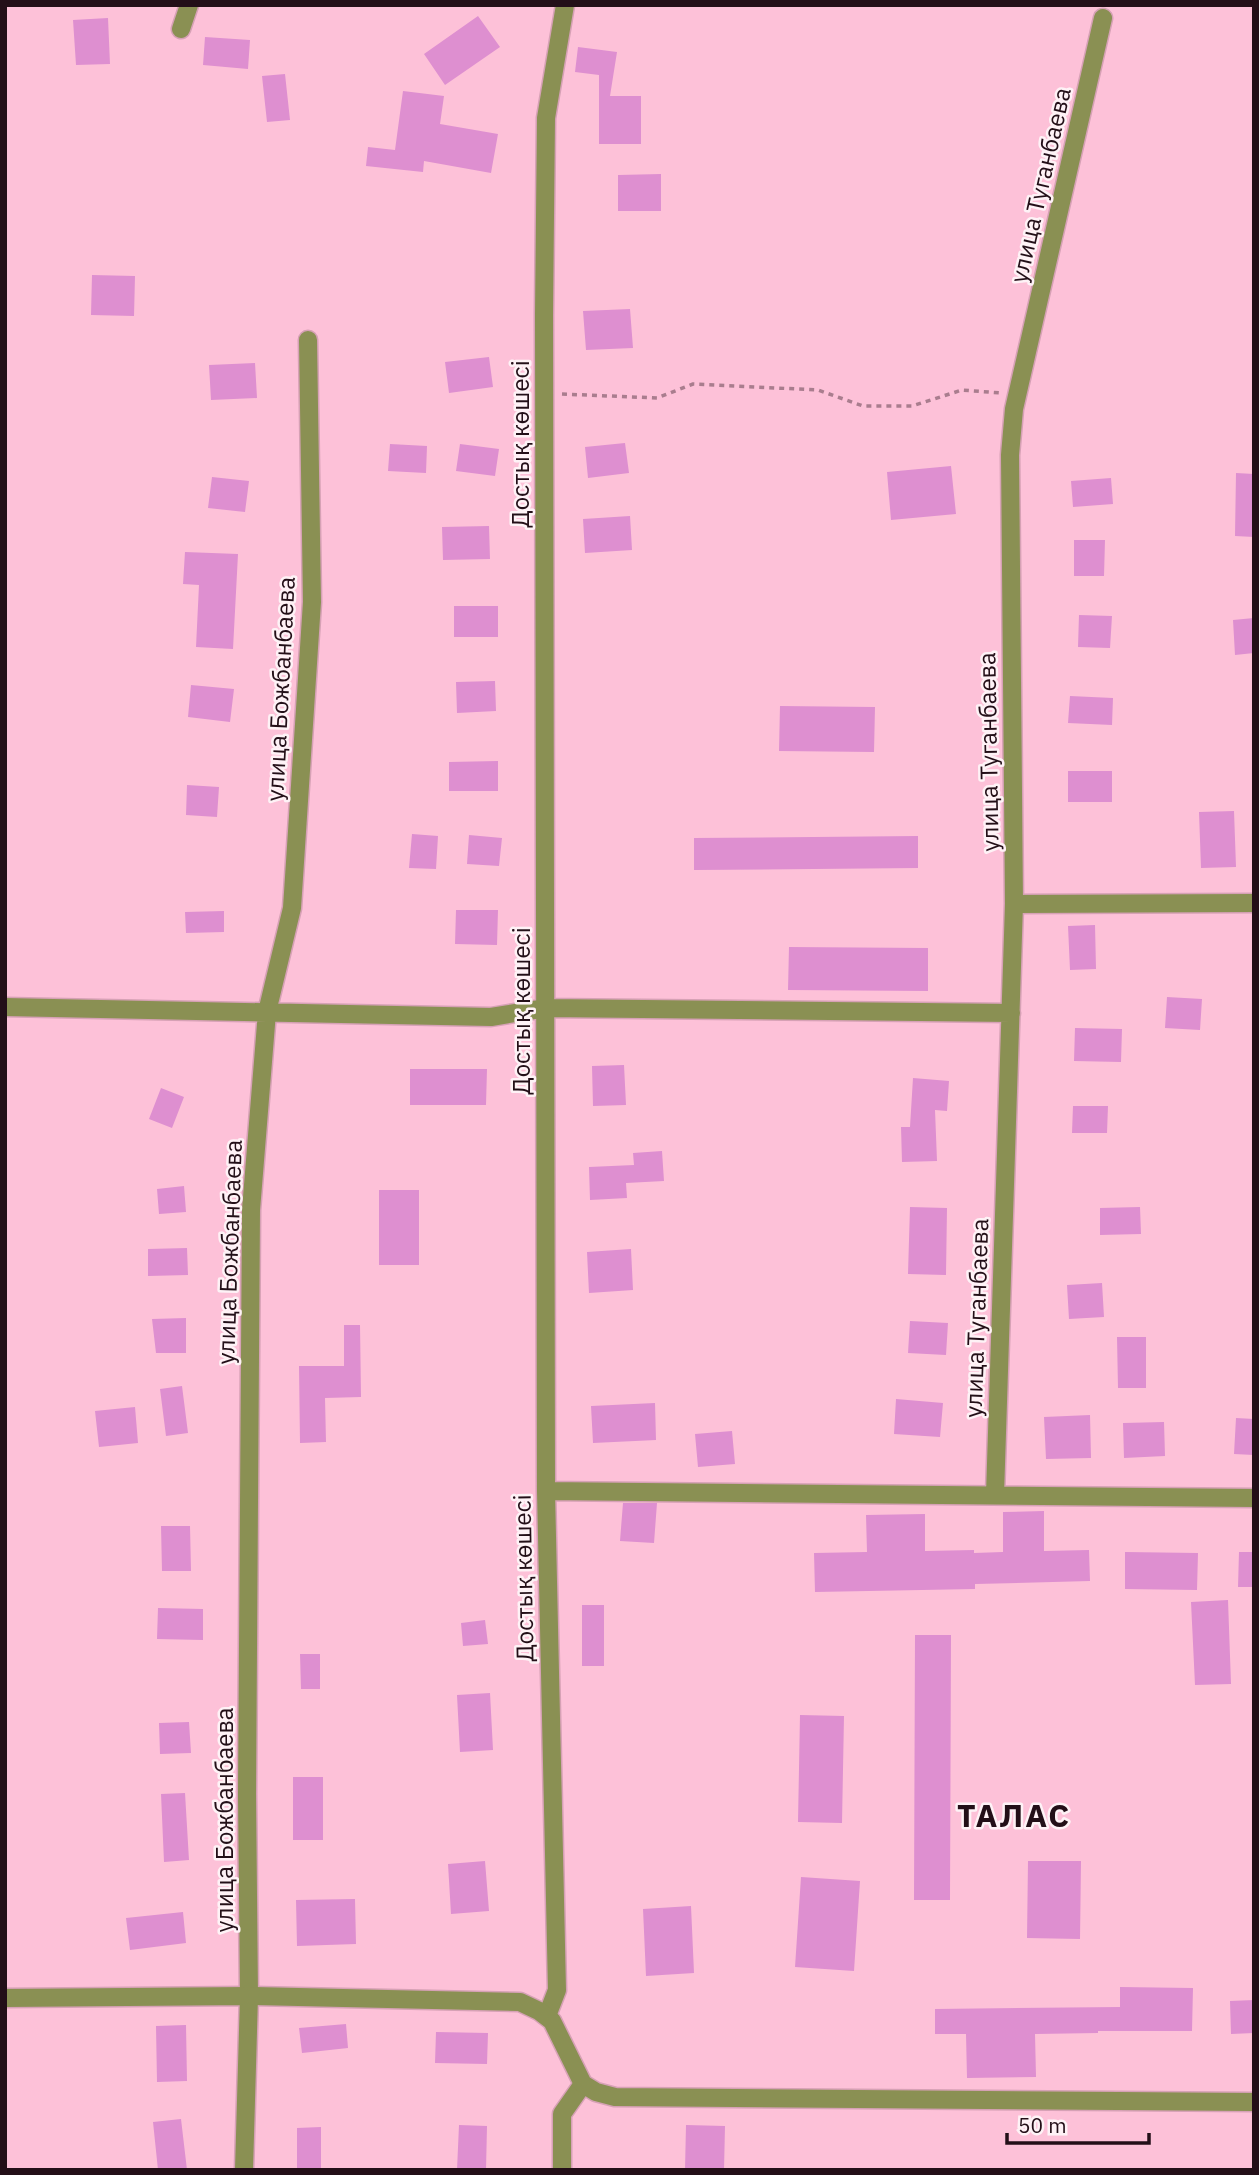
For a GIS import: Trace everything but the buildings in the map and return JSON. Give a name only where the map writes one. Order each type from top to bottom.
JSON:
[{"type":"street","points":[[181,29],[189,5]]},
{"type":"street","name":"Достық көшесі","points":[[547,2016],[557,1990],[546,1491],[546,118],[565,5]]},
{"type":"street","name":"улица Туганбаева","points":[[995,1495],[1014,904],[1010,455],[1017,394],[1103,18]]},
{"type":"street","name":"улица Божбанбаева","points":[[244,2170],[249,1996],[247,1794],[251,1210],[267,1012],[292,908],[312,602],[308,340]]},
{"type":"street","points":[[1014,904],[1254,903]]},
{"type":"street","points":[[5,1007],[491,1017],[546,1008],[1011,1013]]},
{"type":"street","points":[[546,1491],[1254,1498]]},
{"type":"street","points":[[5,1998],[249,1996],[520,2002],[547,2016],[560,2034],[583,2084],[615,2098],[1254,2102]]},
{"type":"street","points":[[562,2170],[562,2114],[583,2084]]},
{"type":"path","points":[[544,393],[657,398],[693,384],[818,390],[863,406],[912,406],[962,390],[1017,394]]},
{"type":"district","name":"ТАЛАС","points":[[1014,1815]]}]
